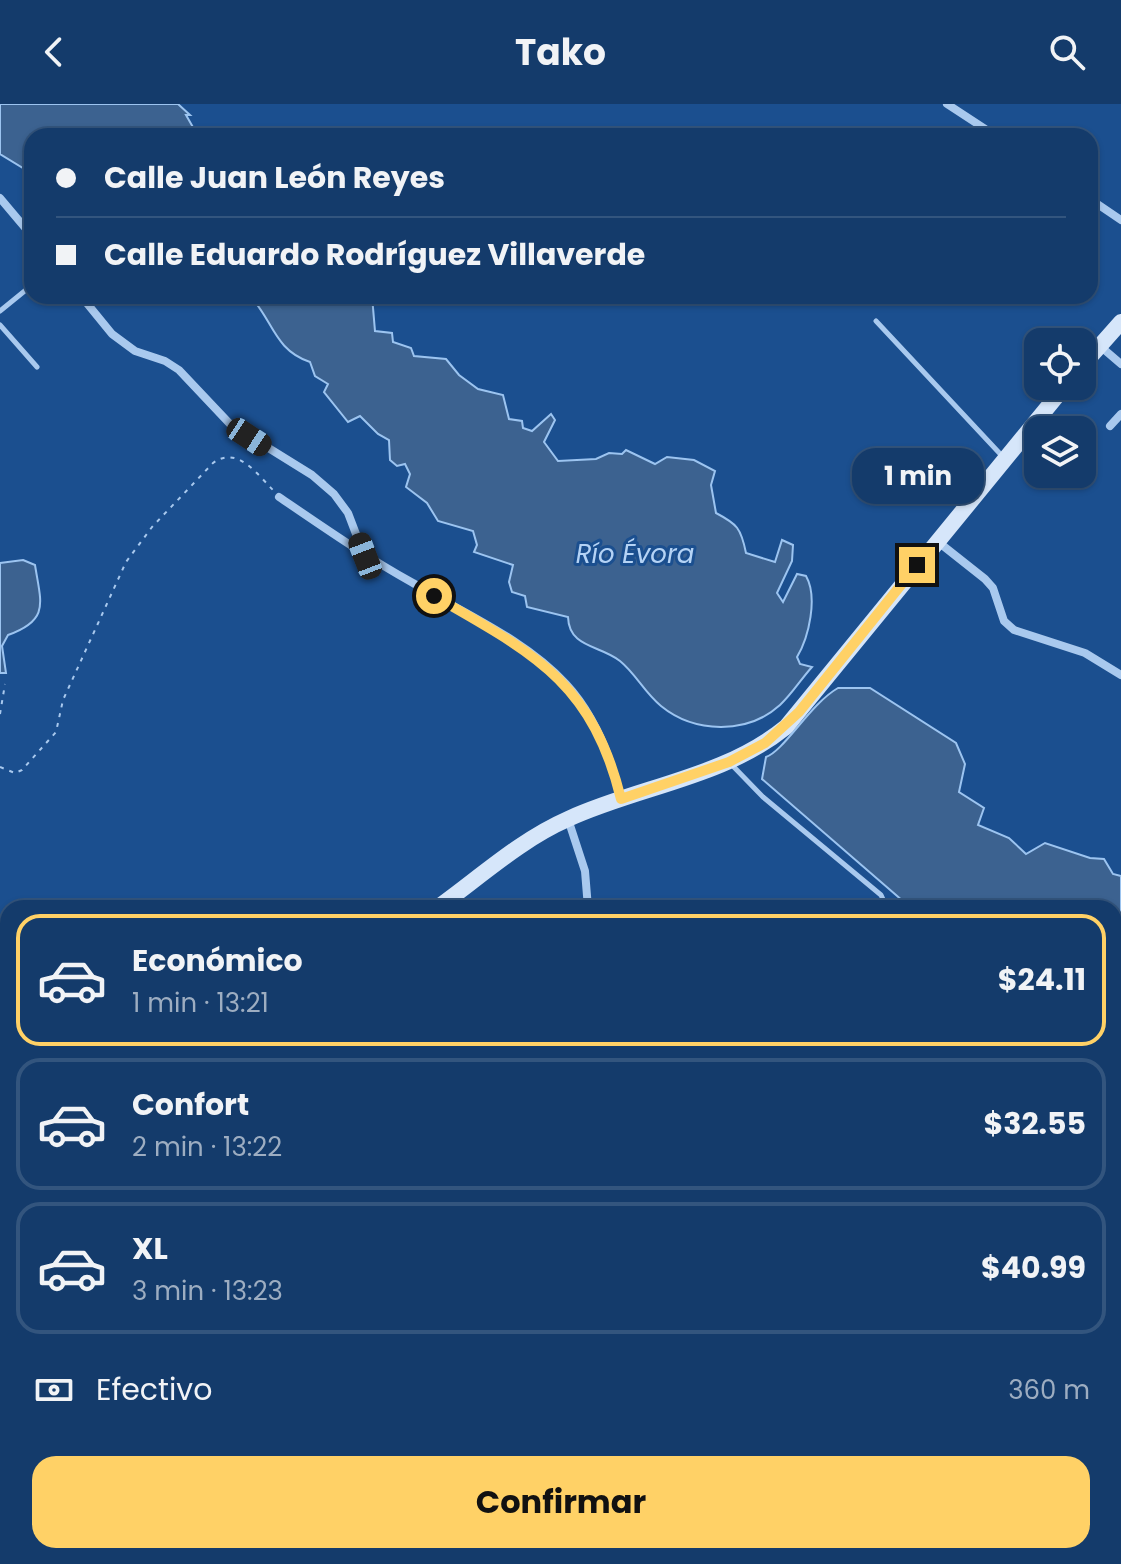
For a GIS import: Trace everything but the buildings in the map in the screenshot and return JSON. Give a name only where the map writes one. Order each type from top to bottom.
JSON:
[{"type":"street","points":[[947,104],[984,128]]},
{"type":"street","points":[[0,198],[24,226]]},
{"type":"street","points":[[1098,204],[1121,220]]},
{"type":"street","points":[[88,304],[112,334],[135,351],[165,361],[179,370],[230,424],[312,475],[334,494],[348,513],[365,556]]},
{"type":"street","points":[[1096,349],[1121,322]]},
{"type":"street","points":[[1099,345],[1121,364]]},
{"type":"street","points":[[448,900],[532,838],[568,818],[729,762],[765,743],[786,727],[1053,400]]},
{"type":"street","points":[[1110,426],[1121,414]]},
{"type":"street","points":[[279,497],[365,556],[514,644],[566,683],[596,730],[613,767],[621,799]]},
{"type":"street","points":[[937,540],[993,588],[1004,621],[1014,630],[1085,653],[1121,675]]},
{"type":"street","points":[[568,818],[585,871],[587,900]]},
{"type":"lane","points":[[0,311],[24,292]]},
{"type":"lane","points":[[876,321],[1005,459]]},
{"type":"lane","points":[[0,325],[37,367]]},
{"type":"lane","points":[[729,762],[763,797],[883,900]]},
{"type":"path","points":[[0,767],[15,773],[22,770],[52,738],[63,700],[126,562],[213,463],[223,457],[243,460],[279,497]]},
{"type":"path","points":[[0,714],[5,684]]},
{"type":"water","points":[[0,104],[178,104],[190,115],[186,115],[193,128],[24,128],[24,169],[0,154]]},
{"type":"water","name":"Río Évora","points":[[373,304],[375,331],[392,333],[393,342],[411,348],[414,356],[446,359],[459,375],[478,389],[503,395],[509,419],[522,421],[523,428],[532,431],[551,414],[555,420],[544,442],[558,461],[596,459],[609,453],[622,454],[626,450],[655,464],[667,457],[694,460],[715,471],[711,485],[716,513],[737,528],[746,553],[775,562],[782,540],[793,545],[792,561],[777,593],[783,602],[797,574],[806,576],[812,606],[805,639],[797,657],[800,664],[812,667],[780,705],[752,722],[720,727],[674,715],[655,701],[620,661],[574,635],[568,617],[527,607],[525,596],[512,592],[509,582],[513,565],[474,552],[477,545],[473,531],[438,521],[427,503],[406,487],[410,474],[405,464],[397,466],[390,460],[389,440],[360,416],[348,422],[324,392],[328,384],[315,376],[310,362],[298,357],[281,342],[258,305]]},
{"type":"water","points":[[23,560],[35,565],[40,609],[31,623],[8,635],[2,646],[6,673],[0,673],[0,563]]},
{"type":"water","points":[[838,688],[870,688],[956,743],[965,764],[959,792],[984,808],[978,825],[1009,838],[1026,854],[1045,843],[1090,858],[1104,859],[1113,874],[1121,876],[1121,900],[902,900],[762,779],[766,757],[781,746]]},
{"type":"route","points":[[434,596],[514,644],[566,683],[583,705],[596,730],[613,767],[621,799],[729,762],[751,752],[786,727],[917,565]]}]
